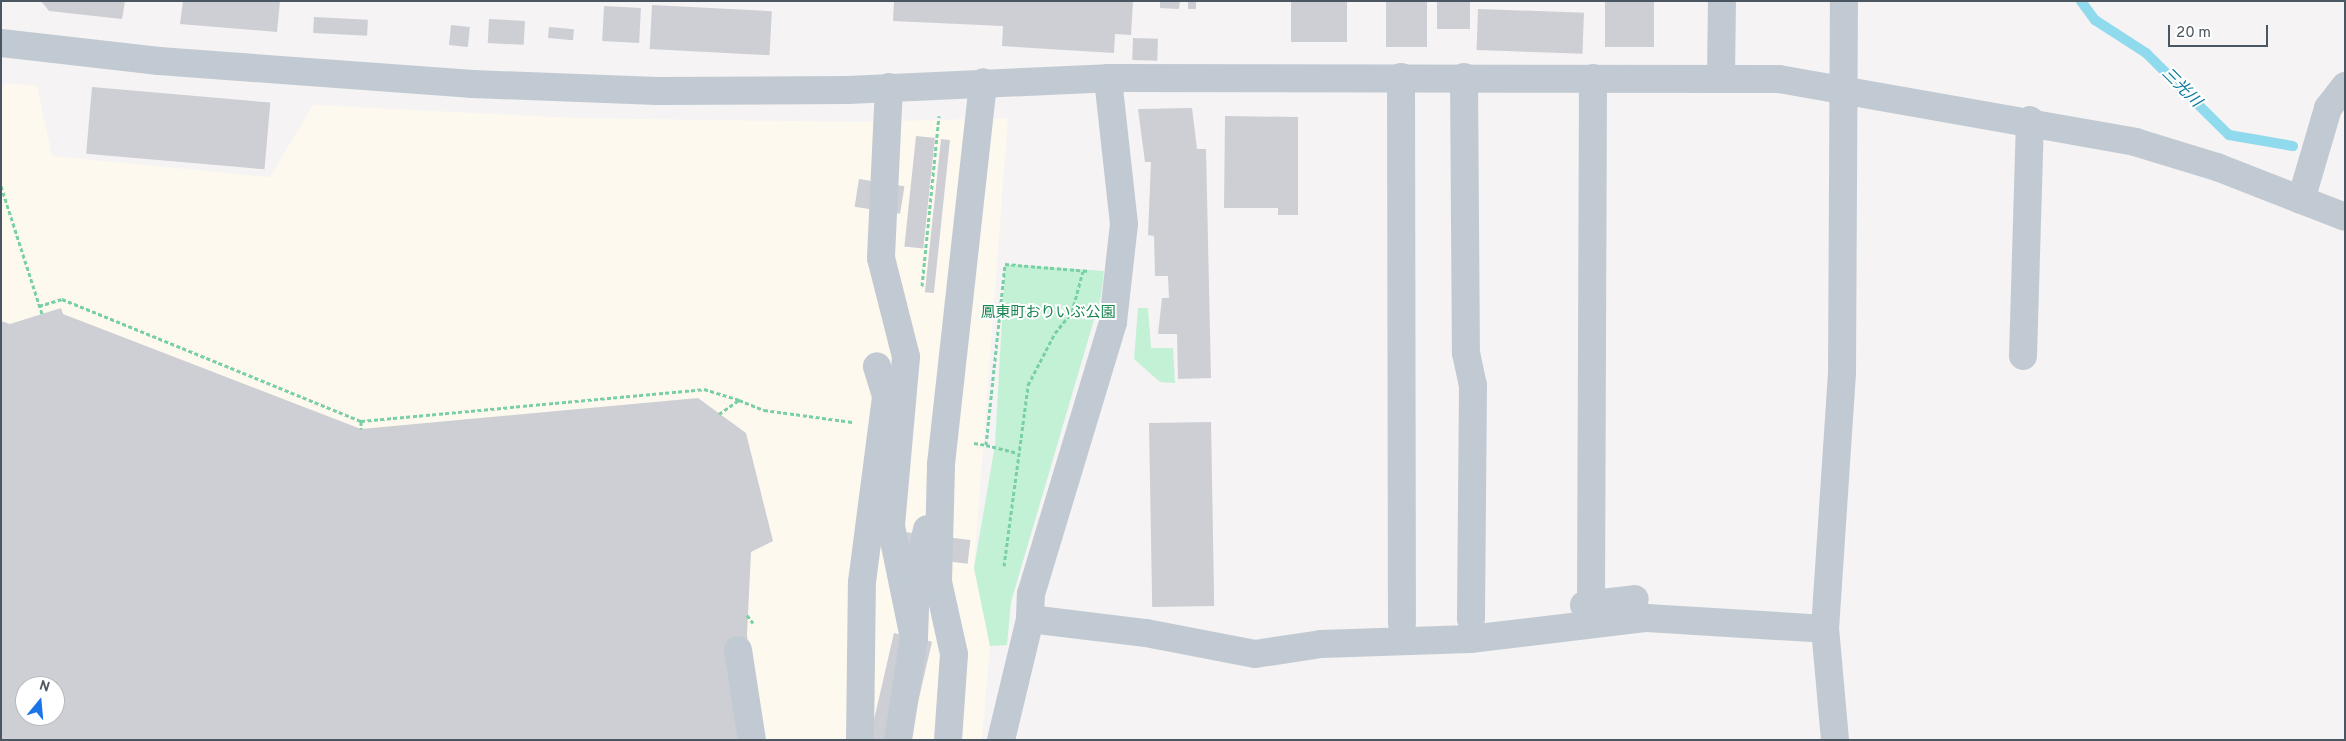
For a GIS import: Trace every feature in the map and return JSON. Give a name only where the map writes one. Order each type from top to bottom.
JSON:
[{"type":"street","points":[[1721,79],[1722,1]]},
{"type":"street","points":[[1834,740],[1825,629],[1842,373],[1844,1]]},
{"type":"street","points":[[1,43],[159,61],[473,84],[657,90],[888,88],[983,82],[1108,78],[1464,77],[1778,79],[1844,87],[2030,120],[2135,142],[2302,200],[2345,217]]},
{"type":"street","points":[[1401,77],[1402,623]]},
{"type":"street","points":[[1464,77],[1466,353],[1474,384],[1471,619]]},
{"type":"street","points":[[1001,740],[1030,619],[1031,594],[1113,322],[1124,224],[1108,78]]},
{"type":"street","points":[[1591,604],[1593,78]]},
{"type":"street","points":[[948,740],[954,654],[938,582],[941,464],[983,82]]},
{"type":"street","points":[[2302,200],[2328,108],[2345,86]]},
{"type":"street","points":[[888,88],[881,258],[906,357],[891,526],[914,638]]},
{"type":"street","points":[[2023,356],[2030,120]]},
{"type":"street","points":[[860,740],[862,582],[886,396],[877,366]]},
{"type":"street","points":[[898,740],[914,638],[916,580],[941,464]]},
{"type":"street","points":[[1364,625],[1471,619],[1635,599]]},
{"type":"street","points":[[1030,619],[1146,633],[1255,654],[1321,644],[1470,639],[1647,618],[1825,629]]},
{"type":"street","points":[[738,650],[752,740]]},
{"type":"path","points":[[921,295],[940,112]]},
{"type":"path","points":[[1,186],[42,314]]},
{"type":"path","points":[[1003,576],[1017,453],[1028,385],[1055,333],[1072,312],[1083,270]]},
{"type":"path","points":[[39,306],[62,300],[361,420],[704,389],[739,400]]},
{"type":"path","points":[[361,420],[361,429]]},
{"type":"path","points":[[986,445],[1017,453]]},
{"type":"shaded area","points":[[7,83],[37,86],[52,156],[270,177],[313,105],[575,118],[862,122],[1008,118],[974,568],[990,646],[982,740],[1,740],[1,87]]},
{"type":"green space","name":"鳳東町おりいぶ公園","points":[[1005,264],[1104,271],[1101,296],[1011,602],[1007,645],[990,646],[974,568],[995,445]]},
{"type":"green space","points":[[1138,308],[1148,308],[1151,348],[1173,348],[1175,383],[1160,382],[1134,359]]},
{"type":"building","points":[[41,1],[125,1],[122,19],[49,11]]},
{"type":"building","points":[[183,1],[280,1],[277,32],[180,24]]},
{"type":"building","points":[[894,1],[1133,1],[1131,35],[1115,34],[1114,53],[1002,46],[1003,26],[893,21]]},
{"type":"building","points":[[1160,1],[1180,1],[1179,9],[1160,8]]},
{"type":"building","points":[[1188,1],[1196,1],[1196,9],[1188,9]]},
{"type":"building","points":[[1291,1],[1347,1],[1347,42],[1291,42]]},
{"type":"building","points":[[1386,1],[1427,1],[1427,47],[1386,47]]},
{"type":"building","points":[[1437,1],[1470,1],[1470,29],[1437,29]]},
{"type":"building","points":[[1605,1],[1654,1],[1654,47],[1605,47]]},
{"type":"building","points":[[652,5],[772,11],[770,55],[650,49]]},
{"type":"building","points":[[604,6],[641,8],[639,43],[602,41]]},
{"type":"building","points":[[1478,9],[1584,13],[1583,54],[1477,50]]},
{"type":"building","points":[[314,17],[368,20],[367,36],[313,33]]},
{"type":"building","points":[[489,19],[525,21],[524,45],[488,43]]},
{"type":"building","points":[[451,25],[470,27],[468,47],[449,45]]},
{"type":"building","points":[[549,27],[574,29],[573,40],[548,38]]},
{"type":"building","points":[[1133,38],[1158,39],[1157,61],[1132,60]]},
{"type":"building","points":[[92,87],[270,103],[264,169],[86,154]]},
{"type":"building","points":[[1192,108],[1197,149],[1206,149],[1211,378],[1178,379],[1177,334],[1158,334],[1162,298],[1169,298],[1168,276],[1155,276],[1154,236],[1148,235],[1151,162],[1145,162],[1138,109]]},
{"type":"building","points":[[1225,116],[1298,117],[1298,215],[1278,215],[1278,208],[1224,208]]},
{"type":"building","points":[[916,136],[935,138],[923,248],[904,246]]},
{"type":"building","points":[[941,139],[950,140],[934,293],[925,292]]},
{"type":"building","points":[[859,179],[904,186],[900,214],[855,207]]},
{"type":"building","points":[[61,308],[63,314],[361,429],[698,398],[746,433],[773,541],[751,552],[747,635],[759,740],[1,740],[1,321],[10,324]]},
{"type":"building","points":[[1211,422],[1214,606],[1152,607],[1149,423]]},
{"type":"building","points":[[905,532],[971,540],[968,564],[902,556]]},
{"type":"building","points":[[894,633],[932,642],[909,740],[870,738]]},
{"type":"waterway","name":"三光川","points":[[2081,1],[2095,20],[2146,53],[2229,135],[2293,146]]}]
